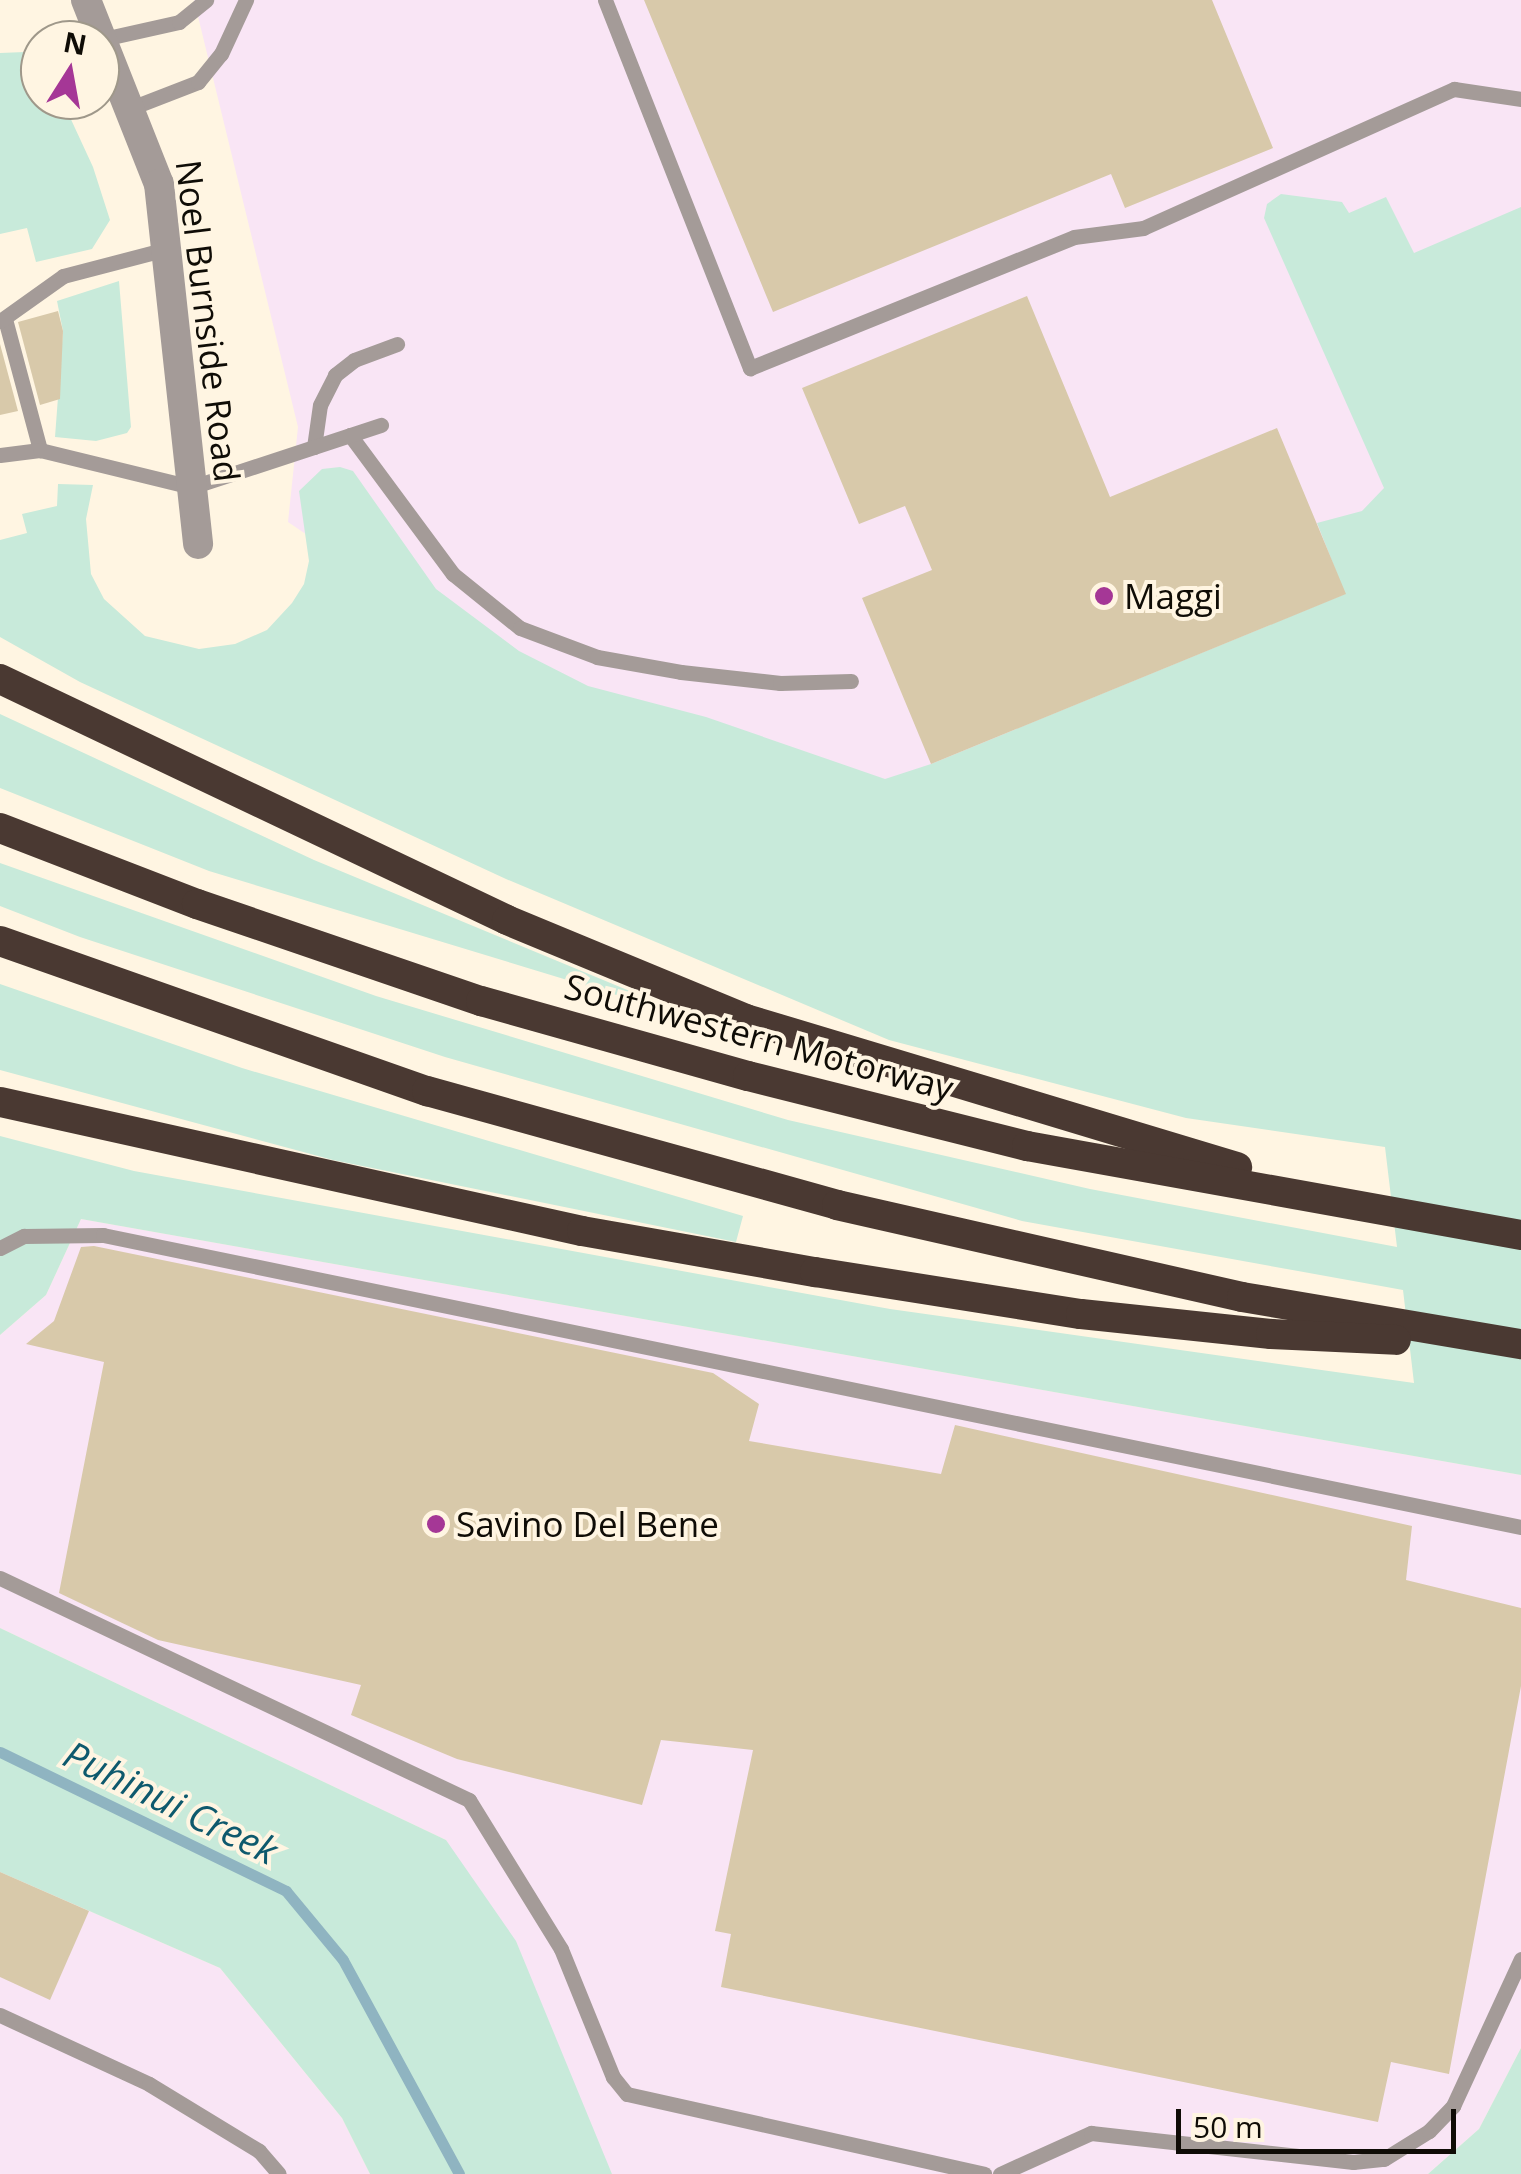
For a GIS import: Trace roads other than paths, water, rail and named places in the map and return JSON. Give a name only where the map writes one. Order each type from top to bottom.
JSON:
[{"type":"highway","points":[[0,679],[507,920],[746,1020],[1394,1214]]},
{"type":"highway","name":"Southwestern Motorway","points":[[0,828],[197,904],[481,1002],[710,1066],[1027,1146],[1521,1235]]},
{"type":"highway","points":[[0,941],[427,1091],[644,1154],[1079,1262],[1412,1334]]},
{"type":"highway","points":[[0,1102],[582,1231],[815,1272],[1081,1314],[1272,1334],[1412,1334],[1521,1344]]},
{"type":"street","name":"Noel Burnside Road","points":[[120,81],[158,184],[198,544]]},
{"type":"lane","points":[[120,35],[179,22],[206,0]]},
{"type":"lane","points":[[131,108],[198,82],[221,54],[246,0]]},
{"type":"lane","points":[[605,0],[750,368],[1074,237],[1143,228],[1454,89],[1521,98]]},
{"type":"lane","points":[[40,450],[3,320],[41,288],[63,276],[167,249]]},
{"type":"lane","points":[[314,447],[320,405],[335,375],[354,360],[397,344]]},
{"type":"lane","points":[[0,455],[40,450],[192,487],[381,424]]},
{"type":"lane","points":[[350,435],[452,574],[520,628],[597,657],[681,672],[780,683],[851,682]]},
{"type":"lane","points":[[0,1248],[24,1236],[103,1235],[1521,1528]]},
{"type":"lane","points":[[0,1578],[469,1800],[561,1949],[613,2077],[628,2094],[984,2174]]},
{"type":"lane","points":[[1000,2174],[1091,2132],[1353,2162],[1384,2159],[1429,2131],[1453,2106],[1521,1959]]},
{"type":"lane","points":[[0,2015],[149,2084],[260,2151],[279,2174]]},
{"type":"waterway","name":"Puhinui Creek","points":[[0,1752],[286,1891],[343,1960],[459,2174]]},
{"type":"place","name":"Maggi","points":[[1104,596]]},
{"type":"place","name":"Savino Del Bene","points":[[436,1524]]}]
